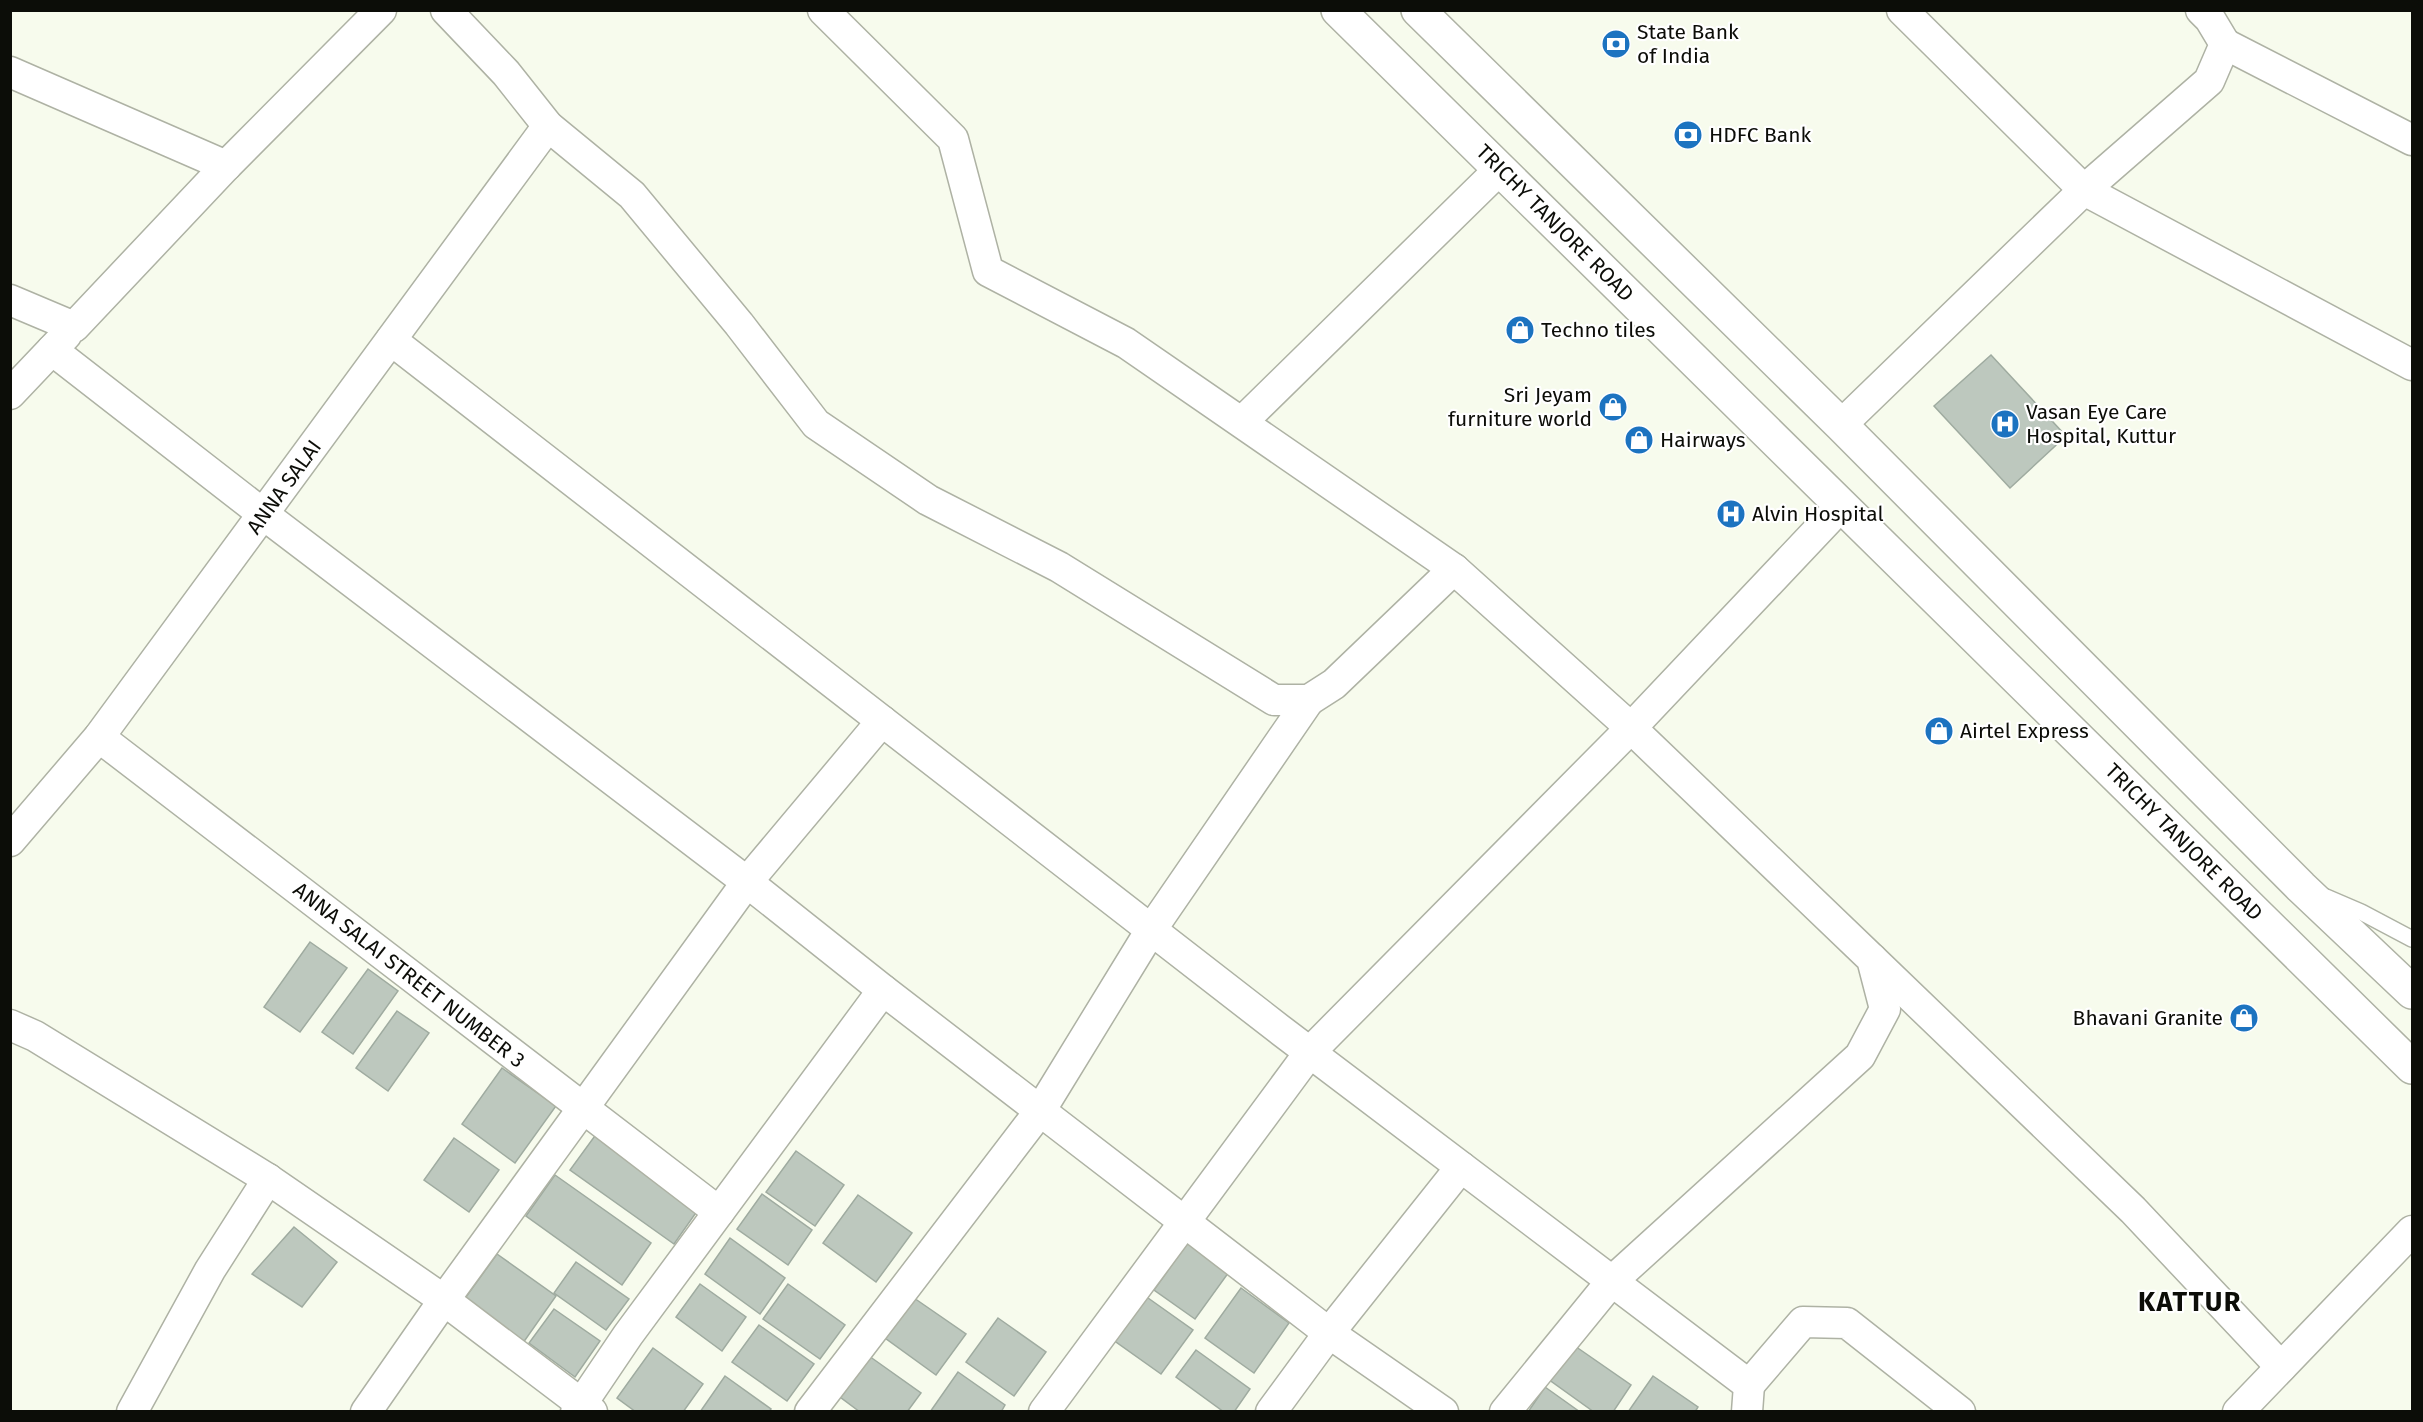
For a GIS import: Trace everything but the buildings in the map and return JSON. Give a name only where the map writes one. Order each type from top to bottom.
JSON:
[{"type":"highway","name":"TRICHY TANJORE ROAD","points":[[1338,10],[2412,1067]]},
{"type":"highway","points":[[1418,10],[1841,425],[2301,887],[2412,992]]},
{"type":"street","points":[[10,394],[226,166],[381,10]]},
{"type":"street","points":[[446,10],[506,73],[548,126],[632,195],[739,324],[816,424],[928,500],[1059,567],[1274,700],[1309,700]]},
{"type":"street","points":[[823,10],[953,139],[988,271],[1126,343],[1454,569],[1631,728],[2133,1210],[2281,1367]]},
{"type":"street","points":[[1902,10],[2084,190],[2412,366]]},
{"type":"street","points":[[2201,10],[2210,19],[2225,44],[2412,140]]},
{"type":"street","points":[[1841,425],[2084,190],[2209,81],[2225,44]]},
{"type":"street","points":[[10,72],[226,166]]},
{"type":"street","name":"ANNA SALAI","points":[[14,831],[99,737],[548,126]]},
{"type":"street","points":[[1242,422],[1500,169]]},
{"type":"street","points":[[10,300],[74,327]]},
{"type":"street","points":[[391,340],[1150,930],[1611,1282],[1748,1398],[1803,1322],[1847,1323],[1951,1409]]},
{"type":"street","points":[[52,350],[263,514],[747,882],[883,990],[1329,1333],[1443,1412]]},
{"type":"street","points":[[1044,1412],[1310,1052],[1631,728],[1842,505]]},
{"type":"street","points":[[810,1412],[1040,1111],[1150,930],[1309,700],[1334,684],[1454,569]]},
{"type":"street","points":[[366,1412],[444,1300],[747,882],[882,721]]},
{"type":"street","name":"ANNA SALAI STREET NUMBER 3","points":[[99,737],[719,1212]]},
{"type":"street","points":[[1505,1412],[1611,1282],[1860,1056],[1884,1009],[1872,959]]},
{"type":"street","points":[[10,1025],[34,1036],[268,1179],[444,1300],[583,1409],[627,1335],[883,990]]},
{"type":"street","points":[[1271,1412],[1329,1333],[1461,1167]]},
{"type":"street","points":[[132,1412],[210,1270],[268,1179]]},
{"type":"street","points":[[2238,1412],[2412,1231]]},
{"type":"lane","points":[[2301,887],[2361,912],[2412,939]]},
{"type":"place","name":"State Bank of India","points":[[1616,44]]},
{"type":"place","name":"HDFC Bank","points":[[1688,135]]},
{"type":"place","name":"Techno tiles","points":[[1520,330]]},
{"type":"place","name":"Sri Jeyam furniture world","points":[[1613,407]]},
{"type":"place","name":"Vasan Eye Care Hospital, Kuttur","points":[[2005,424]]},
{"type":"place","name":"Hairways","points":[[1639,440]]},
{"type":"place","name":"Alvin Hospital","points":[[1731,514]]},
{"type":"place","name":"Airtel Express","points":[[1939,731]]},
{"type":"place","name":"Bhavani Granite","points":[[2244,1018]]},
{"type":"district","name":"KATTUR","points":[[2190,1302]]}]
